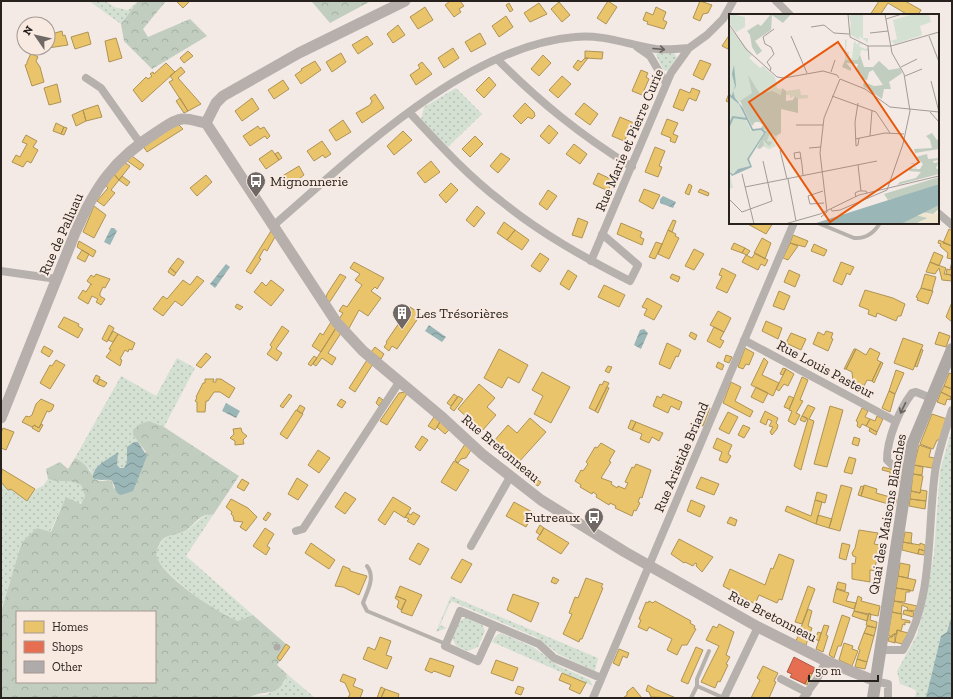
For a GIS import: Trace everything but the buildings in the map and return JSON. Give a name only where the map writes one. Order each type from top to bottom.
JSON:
[{"type":"main road","name":"Quai des Maisons Blanches","points":[[872,692],[912,445],[952,349]]},
{"type":"street","points":[[206,123],[216,103],[224,96],[299,53],[405,1]]},
{"type":"street","name":"Rue Marie et Pierre Curie","points":[[590,261],[632,166],[666,83],[677,63],[689,48],[707,35],[723,19],[733,1]]},
{"type":"street","points":[[776,1],[789,14]]},
{"type":"street","points":[[274,225],[380,134],[409,112],[451,84],[497,59],[534,44],[564,38],[596,37],[656,49],[689,48]]},
{"type":"street","points":[[630,43],[650,56],[666,83]]},
{"type":"street","points":[[497,59],[529,91],[569,125],[599,146],[632,166]]},
{"type":"street","points":[[86,78],[101,88],[140,143]]},
{"type":"street","points":[[409,112],[467,172],[500,201],[526,220],[590,261],[630,281],[638,265],[602,234]]},
{"type":"street","name":"Rue de Palluau","points":[[1,418],[86,209],[100,185],[117,162],[140,143],[174,121],[183,119],[206,123]]},
{"type":"street","name":"Rue Bretonneau","points":[[206,123],[337,323],[363,351],[400,381],[510,477],[541,500],[649,566],[758,627],[826,661],[872,692]]},
{"type":"street","points":[[939,214],[952,225]]},
{"type":"street","name":"Rue Aristide Briand","points":[[593,698],[793,224]]},
{"type":"street","points":[[1,271],[57,279]]},
{"type":"street","name":"Rue Louis Pasteur","points":[[744,340],[895,421]]},
{"type":"street","points":[[296,531],[303,529],[400,381]]},
{"type":"street","points":[[909,469],[892,465],[887,460],[895,421],[912,393],[916,392],[931,398]]},
{"type":"street","points":[[879,650],[903,650],[912,635],[922,598],[936,470],[952,410]]},
{"type":"street","points":[[471,546],[510,477]]},
{"type":"street","points":[[494,626],[478,661],[445,646],[460,611],[539,644],[554,658],[601,678]]},
{"type":"street","points":[[724,698],[758,627]]},
{"type":"street","points":[[781,679],[805,696],[817,679],[826,661]]},
{"type":"street","points":[[872,692],[888,684],[888,698]]},
{"type":"lane","points":[[820,224],[859,239],[869,236],[879,224]]},
{"type":"lane","points":[[366,566],[371,572],[372,578],[363,603],[368,611],[446,644]]},
{"type":"lane","points":[[692,698],[697,686],[697,679],[709,651]]},
{"type":"lane","points":[[697,686],[724,698]]},
{"type":"green space","points":[[89,1],[106,1],[114,7],[128,10],[138,1],[121,24]]},
{"type":"green space","points":[[138,1],[166,1],[143,29],[148,37],[190,19],[207,36],[152,69],[124,41],[121,24]]},
{"type":"green space","points":[[371,1],[330,23],[312,2]]},
{"type":"green space","points":[[673,52],[677,57],[669,70],[664,71],[656,55],[658,53]]},
{"type":"green space","points":[[456,88],[482,114],[448,147],[421,120],[424,107]]},
{"type":"green space","points":[[177,358],[195,368],[164,427],[149,421],[133,435],[138,442],[134,442],[127,453],[127,462],[124,468],[118,467],[113,456],[94,470],[93,478],[90,470],[75,458],[121,376],[156,396]]},
{"type":"green space","points":[[149,421],[164,427],[239,476],[213,515],[201,517],[182,533],[168,536],[162,540],[158,547],[157,558],[163,568],[172,577],[207,604],[238,621],[253,615],[286,644],[277,658],[280,661],[277,665],[287,674],[284,682],[280,687],[272,692],[255,695],[248,698],[1,698],[1,612],[20,548],[24,540],[37,528],[51,532],[65,499],[68,498],[81,504],[85,496],[81,485],[77,483],[48,479],[46,469],[60,462],[68,469],[75,458],[81,461],[96,479],[101,481],[112,481],[114,489],[146,452],[133,435],[133,430],[140,424]]},
{"type":"green space","points":[[952,428],[952,698],[915,698],[916,690],[900,684],[897,671],[917,635],[925,603],[934,553],[940,471]]},
{"type":"green space","points":[[48,479],[73,482],[81,485],[85,496],[83,502],[77,503],[69,499],[65,499],[50,532],[37,528],[24,540],[20,548],[1,612],[1,482],[8,490],[11,489],[27,501],[36,489],[43,486]]},
{"type":"green space","points":[[209,514],[213,515],[186,556],[253,615],[243,620],[239,621],[232,619],[196,596],[172,576],[157,558],[158,548],[164,539],[184,532]]},
{"type":"green space","points":[[451,596],[598,658],[595,671],[560,655],[536,637],[451,601],[440,625],[447,628],[436,632]]},
{"type":"green space","points":[[467,616],[481,622],[485,631],[478,647],[468,651],[456,646],[451,635],[457,623]]},
{"type":"green space","points":[[501,633],[533,647],[559,666],[590,680],[593,686],[492,642],[496,636]]},
{"type":"green space","points":[[287,674],[315,698],[248,698],[252,696],[266,695],[284,683]]},
{"type":"water","points":[[663,196],[676,202],[673,208],[660,203],[660,199]]},
{"type":"water","points":[[111,228],[114,228],[117,231],[110,245],[104,242]]},
{"type":"water","points":[[226,264],[230,267],[215,288],[210,284]]},
{"type":"water","points":[[429,325],[446,337],[442,342],[425,331]]},
{"type":"water","points":[[644,329],[648,333],[641,349],[634,345],[640,330]]},
{"type":"water","points":[[226,403],[240,411],[236,418],[222,411]]},
{"type":"water","points":[[134,442],[138,442],[147,456],[133,491],[121,495],[116,491],[111,480],[95,479],[93,478],[93,473],[98,466],[118,452],[117,465],[120,468],[124,468],[127,462],[127,447]]},
{"type":"water","points":[[952,615],[952,698],[926,698],[941,636],[947,632]]},
{"type":"place","name":"Mignonnerie","points":[[256,198]]},
{"type":"place","name":"Les Trésorières","points":[[402,330]]},
{"type":"place","name":"Futreaux","points":[[594,534]]}]
